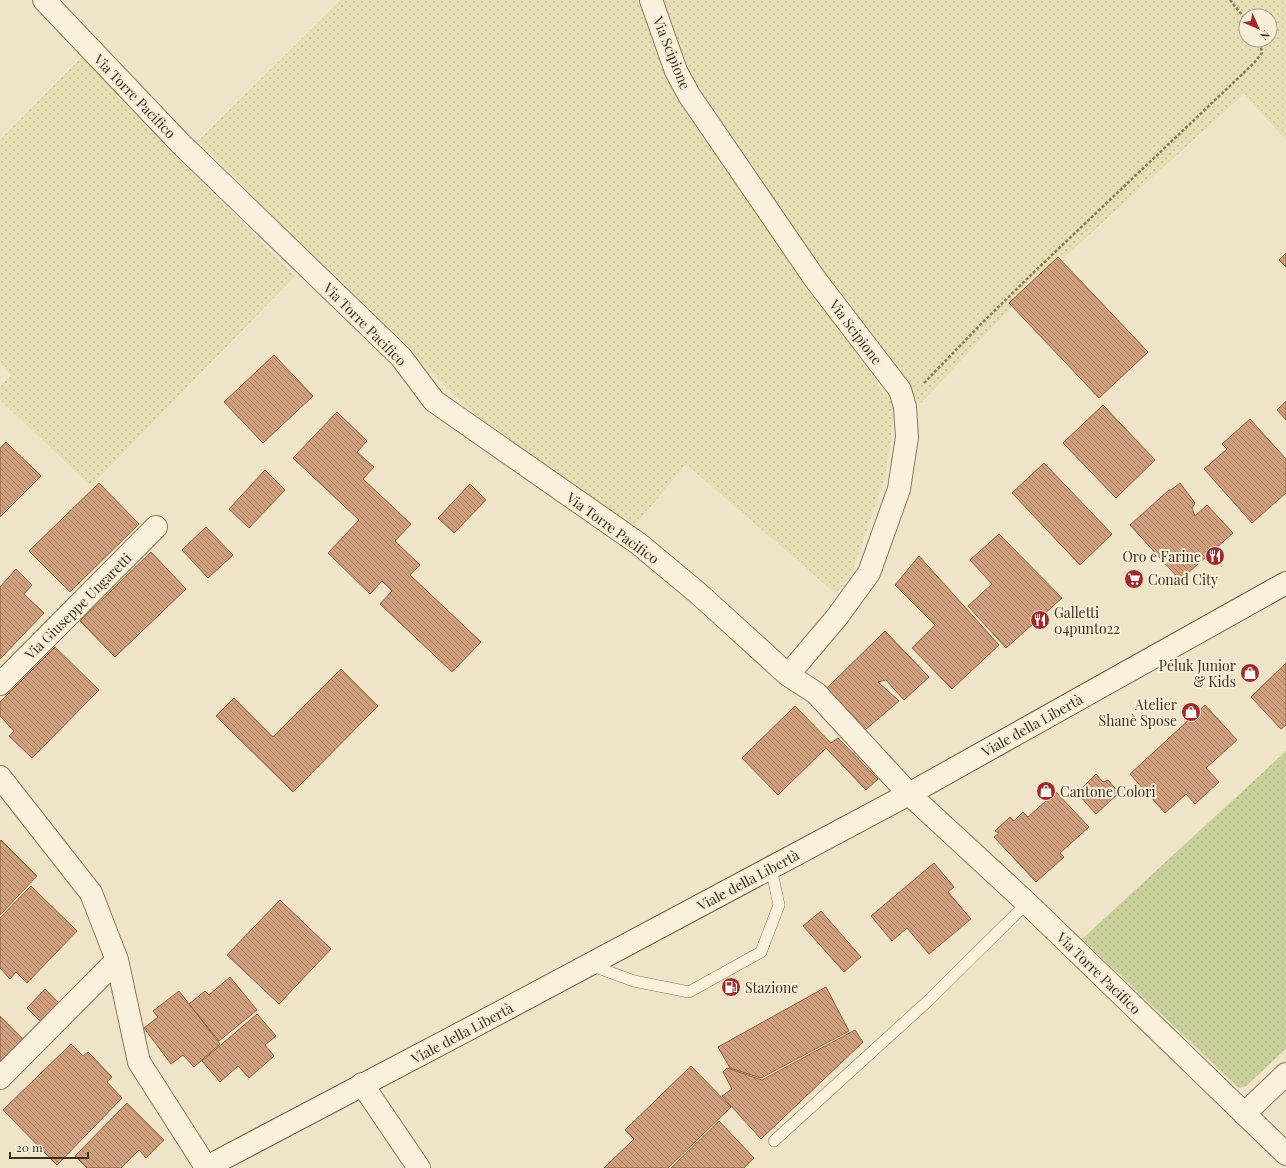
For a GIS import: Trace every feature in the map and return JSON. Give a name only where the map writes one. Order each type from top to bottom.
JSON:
[{"type":"street","name":"Via Torre Pacifico","points":[[44,0],[180,143],[401,358],[434,401],[639,544],[699,594],[788,675],[816,693],[909,794],[1027,902],[1286,1154]]},
{"type":"street","name":"Via Scipione","points":[[651,0],[676,71],[689,95],[815,279],[900,390],[905,412],[907,437],[899,489],[869,573],[837,617],[788,675]]},
{"type":"street","name":"Via Giuseppe Ungaretti","points":[[0,684],[156,527]]},
{"type":"street","name":"Viale della Libertà","points":[[205,1168],[590,965],[909,794],[1286,583]]},
{"type":"street","points":[[1,780],[91,893],[117,960],[139,1062],[205,1168]]},
{"type":"street","points":[[0,1078],[117,960]]},
{"type":"street","points":[[1244,1114],[1286,1074]]},
{"type":"street","points":[[362,1084],[419,1168]]},
{"type":"lane","points":[[590,965],[634,980],[689,992],[761,952],[779,905],[771,868]]},
{"type":"lane","points":[[774,1142],[929,1000],[1027,902]]},
{"type":"path","points":[[1230,0],[1238,10]]},
{"type":"path","points":[[905,412],[919,388],[983,322],[1254,63],[1262,53],[1261,48]]},
{"type":"shaded area","points":[[341,0],[643,0],[763,219],[895,408],[885,479],[851,575],[836,594],[686,464],[634,527],[496,431],[462,404],[198,141]]},
{"type":"shaded area","points":[[660,0],[1286,0],[1286,140],[1244,94],[1023,295],[920,404],[776,210],[692,86]]},
{"type":"shaded area","points":[[82,57],[295,276],[91,486],[0,400],[0,386],[11,375],[0,363],[0,140]]},
{"type":"green space","points":[[1286,751],[1286,1049],[1246,1086],[1239,1088],[1082,939]]},
{"type":"building","points":[[1286,253],[1286,267],[1279,260]]},
{"type":"building","points":[[1058,257],[1148,352],[1099,398],[1009,303]]},
{"type":"building","points":[[274,355],[313,396],[263,443],[224,402]]},
{"type":"building","points":[[1286,401],[1286,420],[1277,410]]},
{"type":"building","points":[[1103,405],[1155,460],[1116,498],[1063,443]]},
{"type":"building","points":[[337,412],[367,441],[357,452],[374,467],[363,479],[411,524],[395,541],[420,565],[410,575],[481,642],[452,672],[380,604],[392,591],[382,581],[370,594],[328,553],[359,520],[293,458]]},
{"type":"building","points":[[1250,419],[1286,459],[1286,493],[1252,523],[1204,469],[1227,449],[1222,444]]},
{"type":"building","points":[[6,442],[41,476],[0,517],[0,448]]},
{"type":"building","points":[[1044,463],[1112,534],[1080,565],[1012,493]]},
{"type":"building","points":[[265,470],[285,490],[249,528],[229,509]]},
{"type":"building","points":[[99,483],[139,524],[70,592],[29,551]]},
{"type":"building","points":[[1180,483],[1195,503],[1192,508],[1195,516],[1207,505],[1233,533],[1180,580],[1130,525],[1169,490]]},
{"type":"building","points":[[470,484],[486,500],[454,533],[438,518]]},
{"type":"building","points":[[206,527],[233,555],[208,578],[182,550]]},
{"type":"building","points":[[999,534],[1062,598],[1006,648],[968,606],[992,584],[970,560]]},
{"type":"building","points":[[151,552],[186,589],[115,657],[80,621]]},
{"type":"building","points":[[919,556],[999,645],[952,689],[912,648],[935,625],[895,585]]},
{"type":"building","points":[[16,569],[32,585],[24,594],[44,613],[0,659],[0,587]]},
{"type":"building","points":[[885,631],[929,677],[904,700],[886,680],[878,682],[899,701],[865,730],[826,689]]},
{"type":"building","points":[[55,647],[99,690],[32,758],[9,736],[14,731],[0,716],[0,702]]},
{"type":"building","points":[[1286,663],[1286,725],[1281,729],[1251,697]]},
{"type":"building","points":[[341,669],[378,706],[293,792],[216,716],[234,698],[273,737]]},
{"type":"building","points":[[1205,705],[1237,740],[1206,768],[1219,782],[1195,804],[1186,794],[1165,813],[1130,774]]},
{"type":"building","points":[[795,706],[831,743],[838,738],[878,779],[866,790],[826,748],[778,795],[742,758]]},
{"type":"building","points":[[1096,774],[1103,782],[1108,780],[1119,793],[1096,814],[1077,793]]},
{"type":"building","points":[[1056,792],[1089,827],[1060,853],[1064,857],[1036,882],[994,837],[999,833],[995,831],[1010,817],[1014,821],[1023,812],[1028,817]]},
{"type":"building","points":[[1,840],[37,876],[0,915],[0,841]]},
{"type":"building","points":[[934,863],[954,887],[948,892],[971,919],[929,954],[907,928],[892,941],[871,916]]},
{"type":"building","points":[[31,886],[77,931],[27,983],[16,972],[10,979],[0,968],[0,918]]},
{"type":"building","points":[[280,900],[331,949],[279,1004],[227,955]]},
{"type":"building","points":[[821,911],[861,957],[844,972],[803,926]]},
{"type":"building","points":[[230,977],[257,1010],[219,1041],[189,1004],[205,991],[209,995]]},
{"type":"building","points":[[826,987],[849,1031],[761,1078],[730,1068],[718,1047]]},
{"type":"building","points":[[45,989],[63,1007],[45,1026],[27,1008]]},
{"type":"building","points":[[179,991],[220,1044],[194,1067],[183,1055],[171,1064],[144,1028],[158,1017],[153,1011]]},
{"type":"building","points":[[257,1014],[276,1036],[265,1045],[274,1056],[249,1078],[238,1066],[220,1082],[202,1061]]},
{"type":"building","points":[[0,1016],[23,1039],[0,1062]]},
{"type":"building","points":[[855,1030],[863,1042],[761,1139],[722,1096],[732,1089],[723,1072],[727,1068],[762,1080]]},
{"type":"building","points":[[71,1044],[83,1056],[88,1052],[112,1077],[107,1082],[122,1098],[57,1165],[3,1110]]},
{"type":"building","points":[[691,1066],[731,1107],[668,1168],[604,1168],[634,1139],[625,1130]]},
{"type":"building","points":[[127,1103],[164,1140],[146,1158],[139,1150],[121,1168],[87,1168],[75,1156]]},
{"type":"building","points":[[719,1121],[754,1158],[744,1168],[671,1168]]},
{"type":"place","name":"Oro e Farine","points":[[1215,556]]},
{"type":"place","name":"Conad City","points":[[1134,579]]},
{"type":"place","name":"Galletti 04punto22","points":[[1040,620]]},
{"type":"place","name":"Peluk Junior & Kids","points":[[1250,673]]},
{"type":"place","name":"Atelier Shanè Spose","points":[[1191,712]]},
{"type":"place","name":"Cantone Colori","points":[[1046,791]]},
{"type":"place","name":"Stazione","points":[[731,987]]}]
